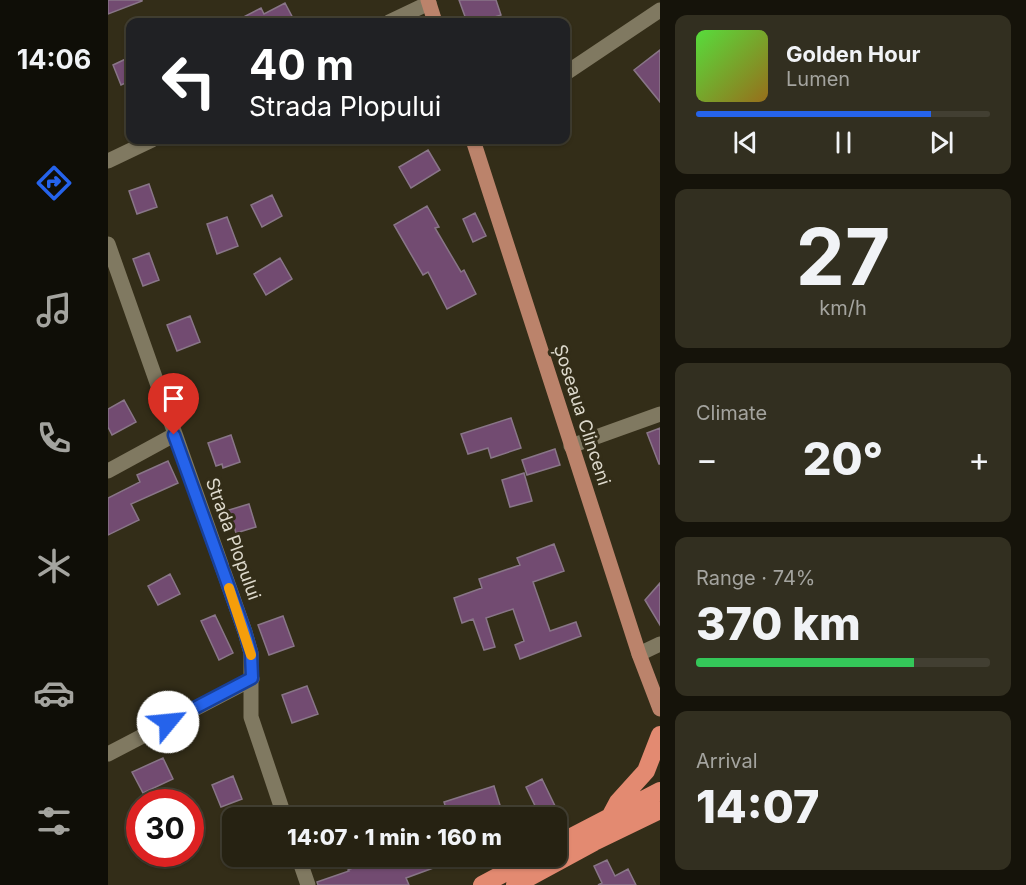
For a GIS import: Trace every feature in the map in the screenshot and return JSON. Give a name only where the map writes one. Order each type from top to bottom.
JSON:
[{"type":"highway","points":[[610,817],[618,802],[646,771],[660,735]]},
{"type":"highway","points":[[567,840],[660,791]]},
{"type":"highway","points":[[515,885],[594,842],[660,810]]},
{"type":"highway","points":[[482,885],[516,867]]},
{"type":"main road","points":[[428,1],[434,18]]},
{"type":"main road","name":"Șoseaua Clinceni","points":[[474,144],[639,654],[658,705],[660,722]]},
{"type":"street","points":[[396,18],[428,1]]},
{"type":"street","points":[[570,70],[660,10]]},
{"type":"street","points":[[108,161],[144,144]]},
{"type":"street","name":"Strada Plopului","points":[[108,244],[245,632],[251,653],[251,717],[281,807]]},
{"type":"street","points":[[572,446],[660,414]]},
{"type":"street","points":[[108,471],[174,435]]},
{"type":"street","points":[[639,654],[660,644]]},
{"type":"street","points":[[108,754],[252,678]]},
{"type":"street","points":[[302,867],[308,885]]},
{"type":"building","points":[[108,0],[142,0],[142,1],[108,14]]},
{"type":"building","points":[[459,0],[496,0],[501,15],[492,18],[466,18]]},
{"type":"building","points":[[285,3],[293,18],[242,18],[261,8],[264,14]]},
{"type":"building","points":[[660,50],[660,102],[634,70]]},
{"type":"building","points":[[126,59],[126,83],[121,85],[113,65]]},
{"type":"building","points":[[428,150],[440,170],[411,188],[399,167]]},
{"type":"building","points":[[149,184],[157,207],[137,214],[129,191]]},
{"type":"building","points":[[272,195],[282,216],[262,227],[251,205]]},
{"type":"building","points":[[427,206],[439,227],[435,228],[461,272],[464,270],[476,294],[447,309],[428,272],[423,275],[394,225]]},
{"type":"building","points":[[475,213],[486,236],[473,242],[463,219]]},
{"type":"building","points":[[227,217],[238,246],[217,254],[207,224]]},
{"type":"building","points":[[149,253],[159,280],[143,286],[133,259]]},
{"type":"building","points":[[280,258],[292,279],[266,295],[254,274]]},
{"type":"building","points":[[190,316],[200,342],[177,351],[167,325]]},
{"type":"building","points":[[124,400],[136,422],[112,435],[108,427],[108,409]]},
{"type":"building","points":[[511,418],[521,448],[491,458],[488,448],[468,454],[461,434]]},
{"type":"building","points":[[660,428],[660,464],[659,464],[647,433]]},
{"type":"building","points":[[231,435],[240,462],[223,468],[222,464],[216,466],[208,443]]},
{"type":"building","points":[[555,449],[560,465],[527,475],[522,460]]},
{"type":"building","points":[[168,461],[178,483],[131,504],[139,520],[108,535],[108,498],[140,482],[137,475]]},
{"type":"building","points":[[524,473],[532,501],[510,507],[502,480]]},
{"type":"building","points":[[249,504],[256,527],[236,533],[229,510]]},
{"type":"building","points":[[554,544],[564,571],[533,582],[550,631],[576,622],[581,636],[520,659],[515,645],[524,641],[513,609],[486,618],[495,647],[484,650],[473,619],[462,623],[454,598],[482,588],[479,579],[520,565],[517,558]]},
{"type":"building","points":[[170,574],[180,594],[158,605],[148,586]]},
{"type":"building","points":[[660,583],[660,625],[645,600]]},
{"type":"building","points":[[215,615],[233,653],[219,660],[201,621]]},
{"type":"building","points":[[283,616],[294,646],[269,655],[258,625]]},
{"type":"building","points":[[307,686],[318,714],[292,723],[282,695]]},
{"type":"building","points":[[163,758],[173,779],[152,789],[141,789],[132,772]]},
{"type":"building","points":[[233,776],[242,799],[221,807],[212,785]]},
{"type":"building","points":[[542,779],[555,806],[536,807],[526,787]]},
{"type":"building","points":[[494,786],[501,807],[446,807],[444,802]]},
{"type":"building","points":[[607,860],[615,876],[628,869],[636,885],[598,885],[602,883],[594,866]]},
{"type":"building","points":[[355,867],[436,867],[406,878],[409,885],[318,885],[317,882]]},
{"type":"slow traffic","points":[[229,588],[251,655]]},
{"type":"route","points":[[168,722],[252,678],[251,653],[245,632],[174,435]]}]
